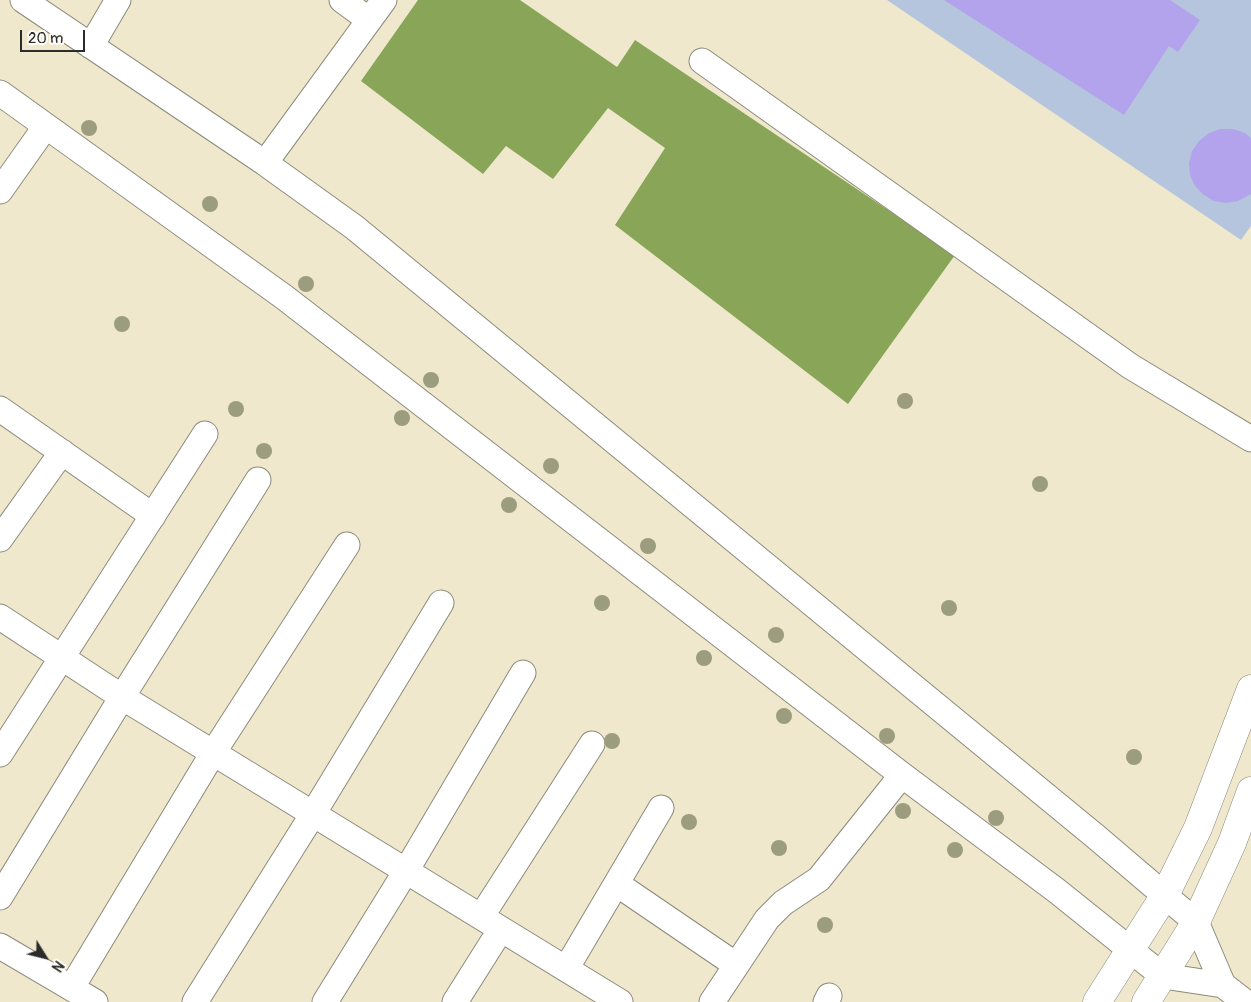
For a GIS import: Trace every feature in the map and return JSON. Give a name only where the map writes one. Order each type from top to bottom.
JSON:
[{"type":"main road","points":[[1096,1002],[1128,949],[1165,894],[1198,828],[1251,688]]},
{"type":"main road","points":[[1146,1002],[1196,922],[1232,843],[1251,791]]},
{"type":"street","points":[[91,46],[118,0]]},
{"type":"street","points":[[342,0],[369,20]]},
{"type":"street","points":[[265,163],[384,0]]},
{"type":"street","points":[[31,2],[91,46],[265,163],[354,227],[1088,829],[1196,922],[1223,985],[1245,1002]]},
{"type":"street","points":[[702,61],[1130,366],[1251,438]]},
{"type":"street","points":[[0,93],[284,297],[902,775],[1057,891],[1163,976],[1223,985]]},
{"type":"street","points":[[0,191],[46,126]]},
{"type":"street","points":[[0,409],[153,516]]},
{"type":"street","points":[[0,754],[205,434]]},
{"type":"street","points":[[0,539],[62,452]]},
{"type":"street","points":[[0,897],[258,480]]},
{"type":"street","points":[[0,946],[82,996],[213,753],[347,545]]},
{"type":"street","points":[[195,1002],[314,814],[441,603]]},
{"type":"street","points":[[0,617],[122,697],[566,970],[586,993],[620,1002]]},
{"type":"street","points":[[325,1002],[406,871],[523,673]]},
{"type":"street","points":[[455,1002],[491,923],[592,744]]},
{"type":"street","points":[[712,1002],[767,919],[783,903],[819,879],[902,775]]},
{"type":"street","points":[[566,970],[661,808]]},
{"type":"street","points":[[617,884],[736,964]]},
{"type":"shaded area","points":[[887,0],[1251,0],[1251,226],[1241,240]]},
{"type":"green space","points":[[418,0],[520,0],[617,67],[635,40],[955,255],[848,404],[615,225],[665,148],[608,108],[553,179],[506,146],[483,174],[361,81]]},
{"type":"building","points":[[944,0],[1170,0],[1200,20],[1178,52],[1169,46],[1124,115]]},
{"type":"building","points":[[1220,129],[1233,129],[1245,133],[1251,138],[1251,194],[1238,201],[1226,203],[1214,201],[1195,186],[1190,175],[1189,163],[1192,151],[1199,141],[1209,133]]}]
